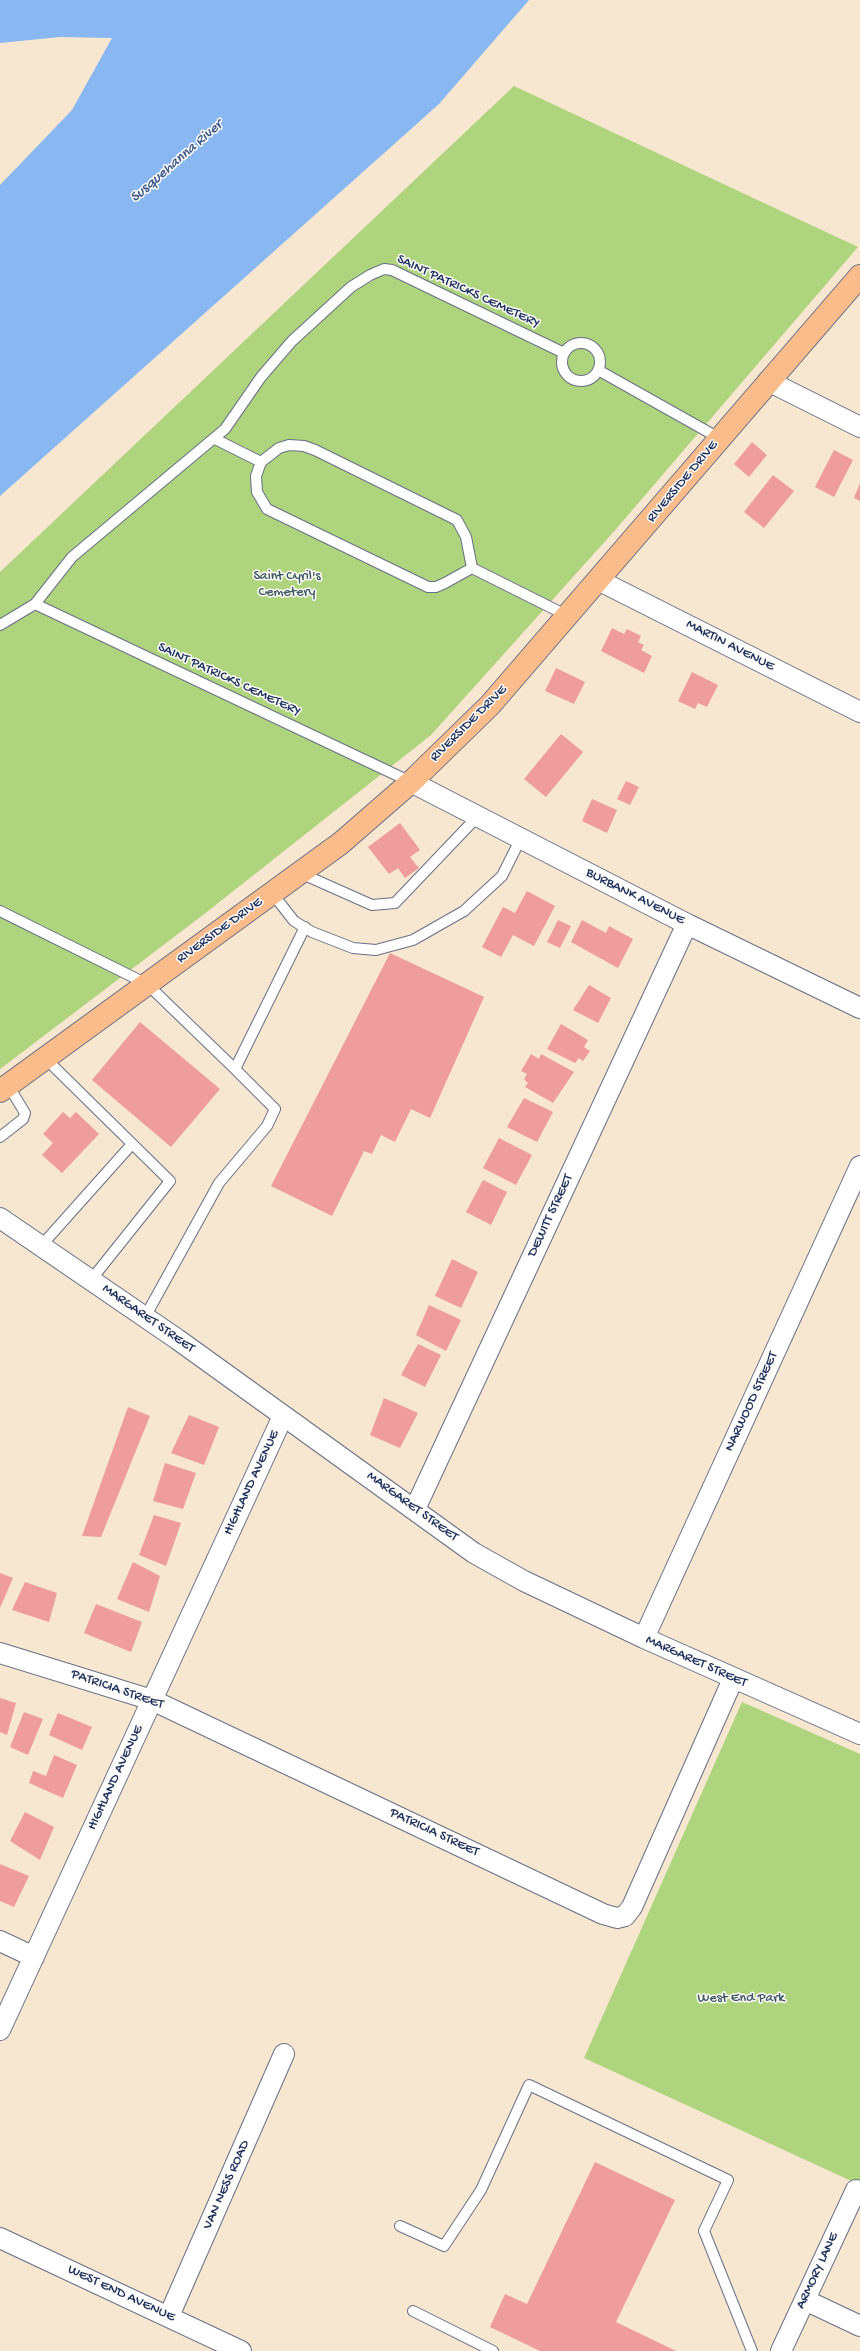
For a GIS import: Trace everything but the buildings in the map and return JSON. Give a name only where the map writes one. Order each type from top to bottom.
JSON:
[{"type":"main road","name":"RIVERSIDE DRIVE","points":[[4,1088],[341,843],[411,782],[490,705],[600,581],[719,438],[860,276]]},
{"type":"street","points":[[768,381],[860,427]]},
{"type":"street","name":"MARTIN AVENUE","points":[[600,581],[860,712]]},
{"type":"street","name":"BURBANK AVENUE","points":[[411,782],[687,924],[860,1008]]},
{"type":"street","name":"DEWITT STREET","points":[[415,1509],[687,924]]},
{"type":"street","name":"NARWOOD STREET","points":[[644,1638],[860,1166]]},
{"type":"street","name":"MARGARET STREET","points":[[0,1218],[145,1317],[415,1509],[474,1553],[524,1581],[644,1638],[733,1679],[860,1734]]},
{"type":"street","name":"HIGHLAND AVENUE","points":[[0,2030],[283,1416]]},
{"type":"street","name":"PATRICIA STREET","points":[[0,1653],[152,1700],[603,1914],[617,1918],[625,1916],[632,1907],[733,1679]]},
{"type":"street","points":[[0,1941],[34,1957]]},
{"type":"street","name":"VAN NESS ROAD","points":[[170,2316],[284,2054]]},
{"type":"street","name":"ARMORY LANE","points":[[781,2351],[856,2190]]},
{"type":"street","name":"WEST END AVENUE","points":[[0,2238],[170,2316],[241,2351]]},
{"type":"street","points":[[805,2300],[860,2326]]},
{"type":"lane","name":"SAINT PATRICKS CEMETERY","points":[[0,625],[35,604],[72,557],[215,439],[230,424],[262,377],[292,340],[351,287],[384,269],[392,270],[564,352]]},
{"type":"lane","points":[[580,343],[592,346],[600,357],[598,370],[590,379],[578,381],[572,379],[564,370],[562,358],[564,352],[568,347],[580,343]]},
{"type":"lane","points":[[598,370],[719,438]]},
{"type":"lane","points":[[215,439],[262,462]]},
{"type":"lane","points":[[289,445],[304,446],[457,520],[466,537],[472,568],[436,587],[428,587],[275,513],[267,508],[257,492],[256,476],[262,462],[279,448],[289,445]]},
{"type":"lane","points":[[472,568],[568,616]]},
{"type":"lane","name":"SAINT PATRICKS CEMETERY","points":[[35,604],[411,782]]},
{"type":"lane","points":[[300,873],[372,905],[395,903],[478,816]]},
{"type":"lane","points":[[272,893],[294,921],[353,948],[376,950],[413,940],[464,911],[502,876],[521,838]]},
{"type":"lane","points":[[0,911],[147,984],[275,1108],[267,1126],[219,1183],[145,1317]]},
{"type":"lane","points":[[235,1069],[305,927]]},
{"type":"lane","points":[[45,1058],[170,1181],[91,1280]]},
{"type":"lane","points":[[0,1137],[23,1119],[25,1113],[4,1088]]},
{"type":"lane","points":[[42,1246],[132,1144]]},
{"type":"lane","points":[[400,2226],[444,2246],[481,2190],[529,2085],[728,2180],[704,2231],[752,2351]]},
{"type":"lane","points":[[412,2311],[493,2351]]},
{"type":"green space","name":"Saint Cyril's Cemetery","points":[[514,86],[858,247],[617,528],[431,735],[203,915],[0,1069],[0,572]]},
{"type":"green space","name":"West End Park","points":[[742,1702],[860,1754],[860,2185],[584,2058]]},
{"type":"water","name":"Susquehanna River","points":[[0,0],[529,0],[439,104],[0,496],[0,185],[72,110],[112,38],[60,37],[0,43]]}]
